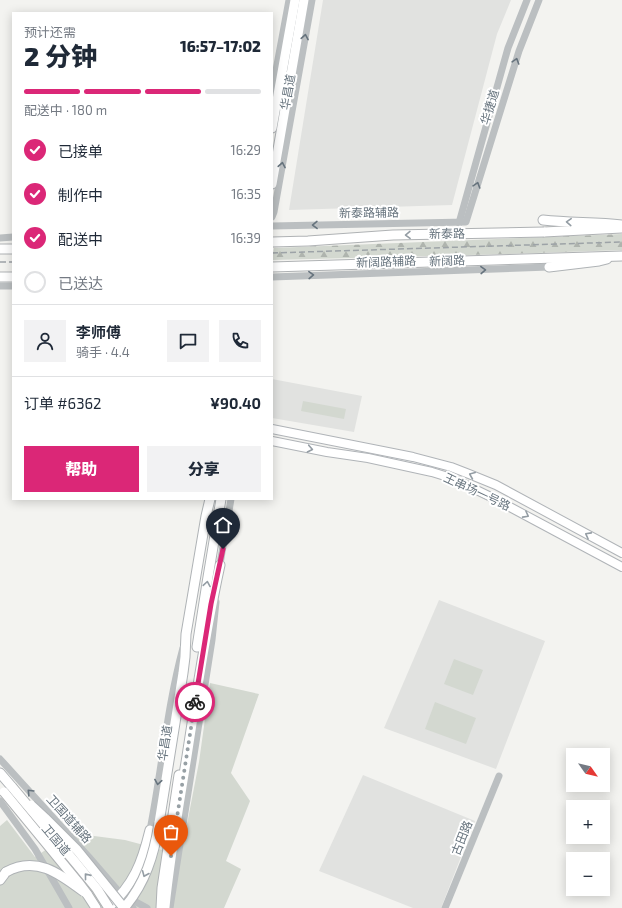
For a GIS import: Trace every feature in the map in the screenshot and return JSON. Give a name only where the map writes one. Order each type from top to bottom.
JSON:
[{"type":"main road","name":"华昌道","points":[[273,123],[296,0]]},
{"type":"main road","name":"华昌道","points":[[273,178],[304,0]]},
{"type":"main road","points":[[543,220],[610,224],[622,227]]},
{"type":"main road","name":"新泰路","points":[[273,242],[393,235],[544,232],[622,227]]},
{"type":"main road","points":[[0,249],[12,249]]},
{"type":"main road","points":[[549,267],[599,261],[621,256]]},
{"type":"main road","name":"新阔路","points":[[273,267],[621,256]]},
{"type":"main road","points":[[0,277],[12,277]]},
{"type":"main road","points":[[273,425],[322,435],[340,443]]},
{"type":"main road","name":"王串场一号路","points":[[273,429],[435,462],[469,474],[496,485],[622,553]]},
{"type":"main road","points":[[273,432],[317,442],[340,443]]},
{"type":"main road","name":"王串场一号路","points":[[273,441],[327,452],[368,458],[424,470],[448,477],[493,498],[622,567]]},
{"type":"main road","name":"华昌道","points":[[124,908],[143,881],[153,854],[157,836],[178,709],[185,657],[186,634],[209,500]]},
{"type":"main road","name":"华昌道","points":[[161,908],[162,888],[207,583],[221,500]]},
{"type":"main road","points":[[165,908],[167,885],[205,641],[211,604],[220,565]]},
{"type":"main road","name":"卫国道","points":[[0,773],[5,788],[78,882],[96,908]]},
{"type":"main road","points":[[5,788],[45,818],[76,850],[124,908]]},
{"type":"main road","name":"卫国道","points":[[5,788],[79,867],[97,889],[109,908]]},
{"type":"main road","points":[[109,908],[132,882],[145,852],[150,830]]},
{"type":"main road","points":[[0,880],[3,874],[19,866],[40,866],[49,869],[87,894]]},
{"type":"street","points":[[273,87],[289,0]]},
{"type":"street","points":[[273,214],[312,0]]},
{"type":"street","name":"华捷道","points":[[462,223],[508,48],[527,0]]},
{"type":"street","name":"华捷道","points":[[462,223],[519,50],[539,0]]},
{"type":"street","name":"新泰路辅路","points":[[273,226],[462,223]]},
{"type":"street","points":[[0,238],[12,237]]},
{"type":"street","name":"新阔路辅路","points":[[273,277],[549,267]]},
{"type":"street","points":[[0,286],[12,286]]},
{"type":"street","points":[[170,908],[212,640],[220,565],[231,500]]},
{"type":"street","name":"华昌道","points":[[150,830],[174,685],[186,634]]},
{"type":"street","name":"卫国道辅路","points":[[0,759],[133,908]]},
{"type":"street","name":"古田路","points":[[445,908],[499,776]]},
{"type":"street","points":[[0,801],[35,849],[69,908]]},
{"type":"street","points":[[35,849],[62,827]]},
{"type":"street","points":[[122,894],[147,908]]},
{"type":"street","points":[[62,897],[63,908]]},
{"type":"shaded area","points":[[323,0],[511,0],[497,34],[452,205],[289,210]]},
{"type":"shaded area","points":[[273,379],[362,396],[354,432],[273,418]]},
{"type":"shaded area","points":[[439,600],[545,641],[496,769],[384,728]]},
{"type":"shaded area","points":[[363,775],[475,821],[441,908],[413,908],[319,871]]},
{"type":"green space","points":[[622,234],[622,250],[273,260],[274,248]]},
{"type":"green space","points":[[303,401],[346,409],[344,419],[301,411]]},
{"type":"green space","points":[[454,659],[483,670],[473,695],[444,684]]},
{"type":"green space","points":[[210,683],[259,694],[231,773],[250,801],[226,861],[241,869],[224,908],[0,908],[0,826],[7,820],[35,857],[71,833],[125,840],[181,855],[199,762]]},
{"type":"green space","points":[[435,702],[476,718],[466,744],[425,729]]},
{"type":"railway","points":[[273,253],[622,242]]},
{"type":"railway","points":[[0,262],[12,262]]},
{"type":"way so far","points":[[171,856],[195,702]]},
{"type":"route","points":[[195,702],[211,604],[223,549]]}]
